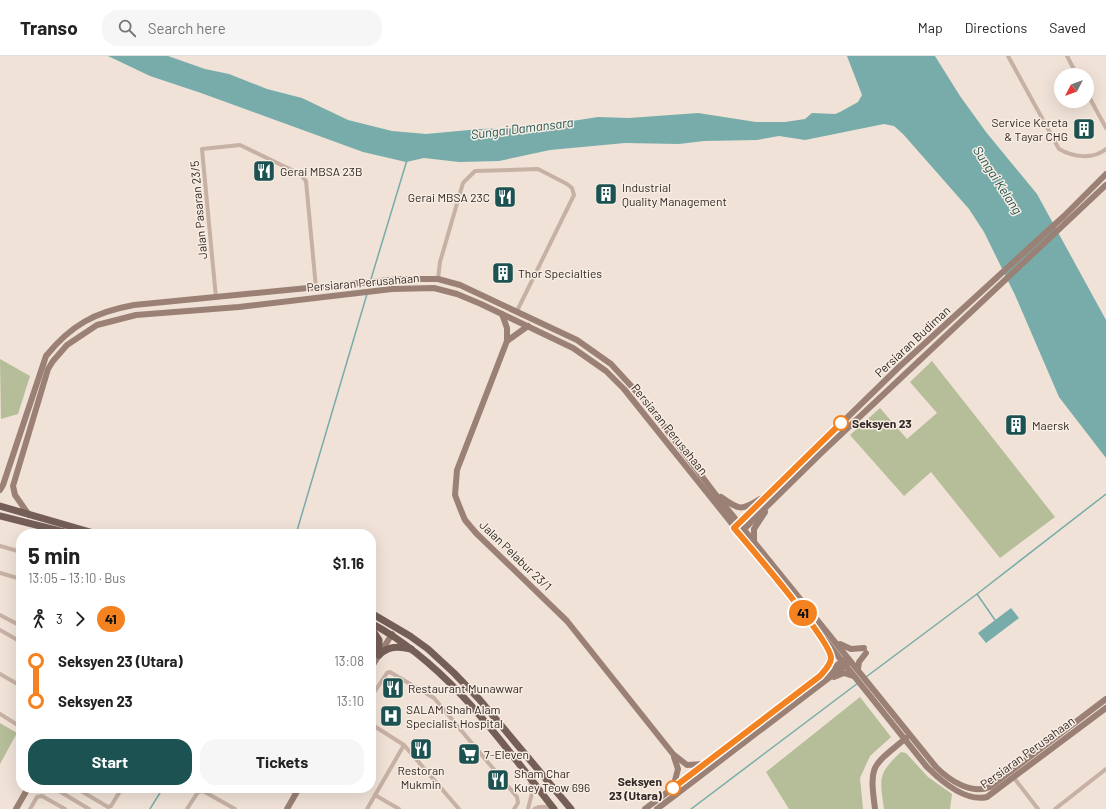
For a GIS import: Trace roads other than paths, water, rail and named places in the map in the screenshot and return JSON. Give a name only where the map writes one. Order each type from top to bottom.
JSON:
[{"type":"main road","name":"Persiaran Budiman","points":[[741,531],[775,500],[1106,174]]},
{"type":"main road","name":"Persiaran Budiman","points":[[737,525],[899,367],[1068,222],[1106,185]]},
{"type":"main road","name":"Persiaran Perusahaan","points":[[0,490],[3,485],[41,367],[46,356],[59,340],[81,323],[93,317],[121,307],[360,283],[438,279],[460,285],[577,340],[611,364],[645,401],[716,495],[741,531],[810,621],[904,739],[927,767],[948,786],[982,798],[994,792],[1014,778],[1106,708]]},
{"type":"main road","name":"Persiaran Perusahaan","points":[[29,515],[15,495],[13,486],[48,369],[67,344],[79,335],[97,325],[136,316],[239,307],[417,287],[434,288],[457,294],[573,348],[606,371],[624,389],[737,525]]},
{"type":"main road","name":"Jalan Pelabur 23/1","points":[[502,314],[507,328],[507,341],[460,458],[457,470],[455,495],[465,520],[476,533],[556,609],[673,754],[687,765],[704,764]]},
{"type":"main road","points":[[507,341],[528,326]]},
{"type":"main road","points":[[716,495],[734,507],[740,508],[748,506],[771,492]]},
{"type":"main road","points":[[754,542],[754,529],[775,500]]},
{"type":"main road","points":[[0,506],[79,529]]},
{"type":"main road","points":[[0,516],[52,529]]},
{"type":"main road","name":"Persiaran Perusahaan","points":[[741,531],[754,542],[837,642],[936,767],[951,780],[983,790],[995,784],[1106,699]]},
{"type":"main road","points":[[376,616],[428,649],[454,673],[479,699],[571,809]]},
{"type":"main road","points":[[376,660],[392,634],[391,627],[386,621]]},
{"type":"main road","points":[[810,621],[831,657],[829,664],[820,676]]},
{"type":"main road","points":[[376,626],[392,634],[415,650],[448,681],[530,778],[553,809]]},
{"type":"main road","points":[[376,636],[379,640],[379,655]]},
{"type":"main road","points":[[837,642],[850,649],[865,651],[859,662],[860,671]]},
{"type":"main road","points":[[379,655],[387,649],[394,647],[415,650]]},
{"type":"main road","points":[[657,809],[824,682],[850,658]]},
{"type":"main road","points":[[645,809],[820,676],[844,663]]},
{"type":"main road","points":[[824,682],[844,673],[856,678]]},
{"type":"main road","points":[[875,809],[872,773],[876,764],[910,734]]},
{"type":"main road","name":"Jalan Pelabur 23/1","points":[[673,754],[678,769],[673,788]]},
{"type":"main road","points":[[16,809],[25,793]]},
{"type":"main road","points":[[286,809],[296,793]]},
{"type":"street","points":[[1008,56],[1059,149],[1089,157],[1106,149]]},
{"type":"street","points":[[1067,56],[1073,68]]},
{"type":"street","points":[[1094,106],[1106,128]]},
{"type":"street","name":"Jalan Pasaran 23/5","points":[[216,298],[202,149],[210,148],[240,145],[300,174],[306,181],[316,288]]},
{"type":"street","points":[[438,279],[440,262],[462,182],[475,171],[538,169],[567,184],[572,188],[574,195],[517,311]]},
{"type":"street","points":[[0,546],[16,551]]},
{"type":"street","points":[[0,573],[16,578]]},
{"type":"street","points":[[0,615],[16,623]]},
{"type":"street","points":[[0,630],[16,639]]},
{"type":"street","points":[[376,690],[387,673],[392,672],[434,698],[517,797],[518,803],[514,809]]},
{"type":"street","points":[[0,674],[16,683]]},
{"type":"street","points":[[0,714],[16,724]]},
{"type":"street","points":[[376,727],[404,745],[459,809]]},
{"type":"street","points":[[367,809],[404,745]]},
{"type":"street","points":[[1055,809],[1106,769]]},
{"type":"street","points":[[528,809],[532,793],[530,778]]},
{"type":"street","points":[[1014,778],[1038,809]]},
{"type":"street","points":[[62,793],[89,809]]},
{"type":"street","points":[[84,793],[108,807],[111,806],[119,793]]},
{"type":"street","points":[[187,809],[197,793]]},
{"type":"street","points":[[206,793],[232,808]]},
{"type":"street","points":[[375,795],[399,809]]},
{"type":"street","points":[[30,809],[37,797],[42,796],[64,809]]},
{"type":"street","points":[[534,809],[539,807],[547,807],[553,809]]},
{"type":"water","name":"Sungai Kelang","points":[[108,56],[168,56],[205,69],[229,74],[267,89],[302,98],[348,120],[392,131],[426,134],[480,129],[527,128],[598,117],[629,118],[698,113],[756,122],[785,122],[805,119],[812,113],[835,114],[858,102],[862,95],[847,56],[935,56],[960,96],[986,132],[1037,194],[1106,320],[1106,458],[1059,397],[1015,295],[984,232],[969,209],[903,134],[894,126],[884,124],[805,140],[779,136],[757,140],[704,141],[679,144],[625,143],[550,150],[499,161],[459,162],[424,158],[406,162],[363,152],[150,76]]},
{"type":"water","points":[[1011,608],[1019,618],[986,643],[978,633]]},
{"type":"waterway","points":[[371,279],[407,160]]},
{"type":"waterway","points":[[297,529],[367,294]]},
{"type":"waterway","points":[[866,677],[977,594],[1106,494]]},
{"type":"waterway","points":[[977,594],[995,620]]},
{"type":"waterway","points":[[691,809],[858,683]]},
{"type":"waterway","points":[[150,809],[160,793]]},
{"type":"place","name":"Service Kereta & Tayar CHG","points":[[1084,129]]},
{"type":"place","name":"Gerai MBSA 23B","points":[[264,171]]},
{"type":"place","name":"Industrial Quality Management","points":[[606,194]]},
{"type":"place","name":"Gerai MBSA 23C","points":[[505,197]]},
{"type":"place","name":"Thor Specialties","points":[[503,273]]},
{"type":"place","name":"Seksyen 23","points":[[841,423]]},
{"type":"place","name":"Maersk","points":[[1016,425]]},
{"type":"place","name":"Restaurant Munawwar","points":[[393,688]]},
{"type":"place","name":"SALAM Shah Alam Specialist Hospital","points":[[391,716]]},
{"type":"place","name":"Restoran Mukmin","points":[[421,749]]},
{"type":"place","name":"7-Eleven","points":[[469,754]]},
{"type":"place","name":"Sham Char Kuey Teow 696","points":[[498,780]]},
{"type":"place","name":"Seksyen 23 (Utara)","points":[[673,788]]},
{"type":"water label","name":"Sungai Damansara","points":[[522,128]]}]
